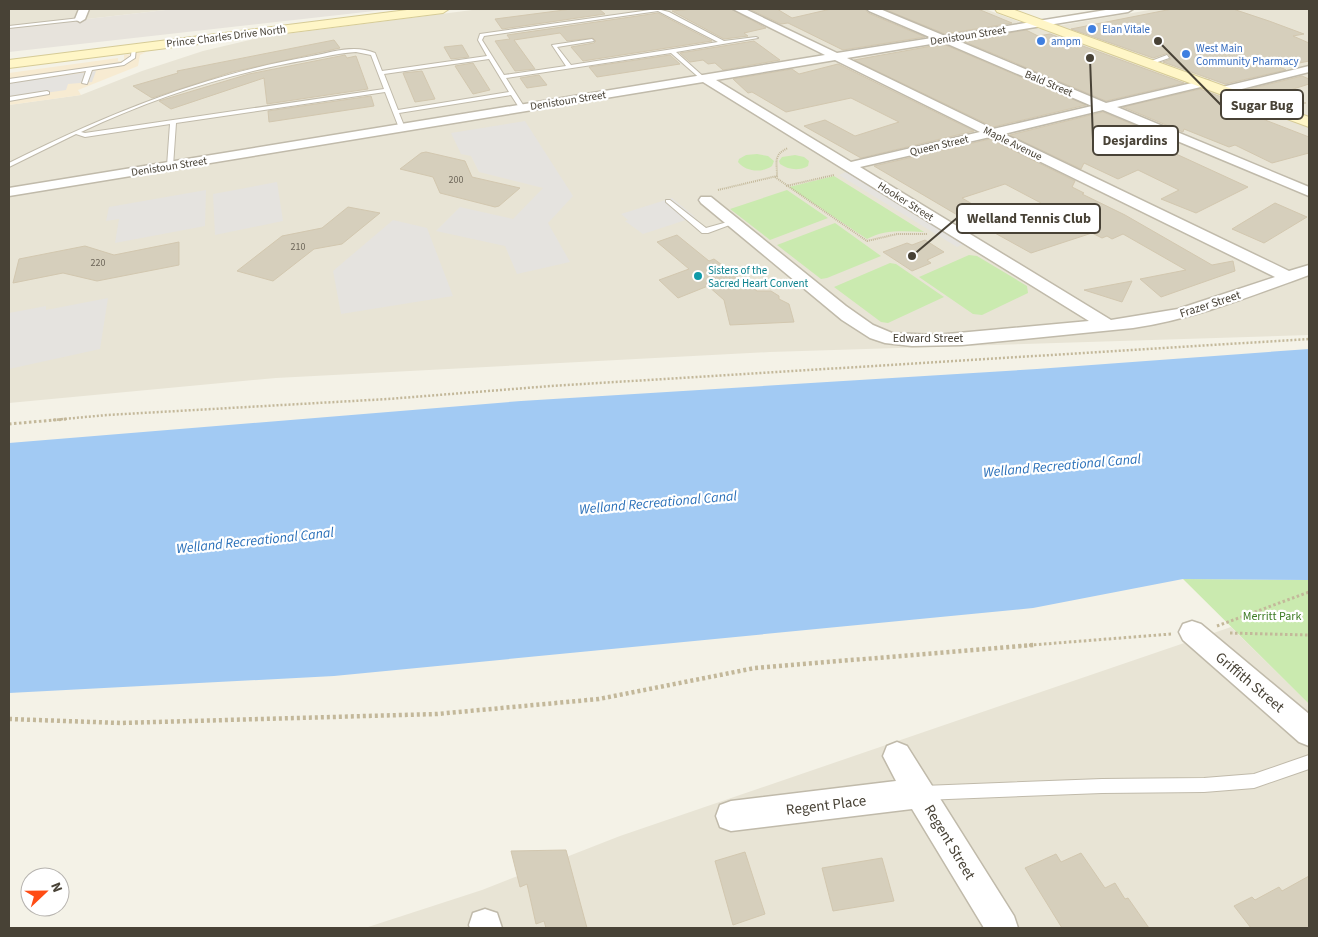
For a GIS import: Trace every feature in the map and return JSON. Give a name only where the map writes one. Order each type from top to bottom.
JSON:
[{"type":"main road","name":"Prince Charles Drive North","points":[[9,74],[134,52],[442,9]]},
{"type":"main road","points":[[1001,9],[1309,122]]},
{"type":"street","name":"Maple Avenue","points":[[738,9],[1288,277]]},
{"type":"street","name":"Bald Street","points":[[872,9],[1309,192]]},
{"type":"street","points":[[1085,9],[1097,14]]},
{"type":"street","name":"Denistoun Street","points":[[9,192],[1128,9]]},
{"type":"street","points":[[1222,90],[1309,69]]},
{"type":"street","name":"Hooker Street","points":[[704,78],[1107,325]]},
{"type":"street","name":"Queen Street","points":[[853,168],[992,132],[1205,83]]},
{"type":"street","name":"Edward Street","points":[[706,200],[731,223],[856,321],[876,334],[909,340],[954,339],[1107,325]]},
{"type":"street","name":"Frazer Street","points":[[1107,325],[1148,321],[1179,314],[1309,270]]},
{"type":"street","name":"Griffith Street","points":[[1195,633],[1309,732]]},
{"type":"street","name":"Regent Street","points":[[898,756],[1002,928]]},
{"type":"street","name":"Regent Place","points":[[731,816],[920,793]]},
{"type":"lane","points":[[522,108],[480,38],[485,34],[654,10],[667,12],[722,43]]},
{"type":"lane","points":[[9,27],[82,14]]},
{"type":"lane","points":[[502,77],[756,38]]},
{"type":"lane","points":[[570,67],[554,46],[592,40]]},
{"type":"lane","points":[[9,165],[101,119],[194,84],[305,58],[354,51],[370,52],[373,54],[402,128]]},
{"type":"lane","points":[[672,51],[704,78]]},
{"type":"lane","points":[[9,74],[24,75],[122,62],[134,52]]},
{"type":"lane","points":[[9,74],[89,70],[122,64],[134,52]]},
{"type":"lane","points":[[381,73],[490,57]]},
{"type":"lane","points":[[1149,63],[1167,57]]},
{"type":"lane","points":[[85,83],[89,70]]},
{"type":"lane","points":[[75,132],[85,135],[387,90]]},
{"type":"lane","points":[[395,112],[513,93]]},
{"type":"lane","points":[[9,99],[47,94]]},
{"type":"lane","points":[[170,166],[173,122]]},
{"type":"lane","points":[[668,201],[705,232],[731,223]]},
{"type":"lane","points":[[920,793],[1254,781],[1309,762]]},
{"type":"path","points":[[706,200],[710,191],[775,177],[779,174],[777,156],[779,152],[808,141]]},
{"type":"path","points":[[786,186],[853,168]]},
{"type":"path","points":[[775,177],[867,241],[876,236],[896,233],[930,234]]},
{"type":"path","points":[[9,424],[116,414],[388,399],[543,387],[1309,339]]},
{"type":"path","points":[[1195,633],[1309,593]]},
{"type":"path","points":[[9,719],[121,723],[437,714],[599,699],[755,668],[1195,633],[1309,635]]},
{"type":"shaded area","points":[[9,9],[174,9],[9,28]]},
{"type":"shaded area","points":[[174,9],[392,9],[9,52],[9,28]]},
{"type":"shaded area","points":[[480,9],[985,9],[1039,29],[1155,9],[1309,9],[1309,335],[770,352],[276,378],[9,403],[9,105],[81,95],[142,71],[203,51],[262,37]]},
{"type":"shaded area","points":[[146,52],[140,55],[138,66],[78,90],[81,95],[9,105],[9,73],[118,58],[118,61],[121,61],[124,60],[124,55]]},
{"type":"shaded area","points":[[96,71],[92,82],[68,84],[66,90],[9,98],[9,83]]},
{"type":"shaded area","points":[[525,121],[573,196],[548,223],[570,262],[517,274],[505,246],[436,231],[460,207],[513,219],[543,188],[479,172],[471,156],[461,154],[451,133]]},
{"type":"shaded area","points":[[848,171],[966,243],[957,247],[839,175]]},
{"type":"shaded area","points":[[277,182],[283,221],[215,235],[213,194]]},
{"type":"shaded area","points":[[206,190],[205,226],[115,243],[119,219],[106,221],[109,207]]},
{"type":"shaded area","points":[[672,198],[695,217],[643,234],[625,221],[628,220],[621,214]]},
{"type":"shaded area","points":[[393,220],[427,228],[453,296],[341,314],[333,271]]},
{"type":"shaded area","points":[[108,298],[100,349],[9,369],[9,313],[46,306],[46,310]]},
{"type":"shaded area","points":[[1231,627],[1309,704],[1309,928],[365,928],[482,890],[620,836]]},
{"type":"green space","points":[[746,155],[768,156],[774,161],[772,166],[764,170],[750,170],[738,162],[739,159]]},
{"type":"green space","points":[[795,155],[804,157],[809,161],[808,166],[794,169],[780,164],[779,161],[782,157]]},
{"type":"green space","points":[[834,176],[924,232],[887,232],[867,239],[789,187]]},
{"type":"green space","points":[[787,190],[828,218],[770,240],[730,209]]},
{"type":"green space","points":[[835,223],[881,256],[821,279],[777,245]]},
{"type":"green space","points":[[969,255],[977,256],[1027,286],[1028,293],[982,315],[973,314],[919,277]]},
{"type":"green space","points":[[890,263],[896,264],[944,297],[888,323],[881,322],[834,287]]},
{"type":"green space","name":"Merritt Park","points":[[1183,579],[1309,580],[1309,704]]},
{"type":"water","name":"Welland Recreational Canal","points":[[1309,349],[1309,580],[1183,579],[1033,608],[334,676],[9,693],[9,443],[521,401],[1037,369]]},
{"type":"building","points":[[572,9],[599,9],[605,14],[502,29],[495,19]]},
{"type":"building","points":[[731,9],[766,28],[744,33],[748,36],[724,39],[672,11]]},
{"type":"building","points":[[749,9],[777,9],[792,18],[831,9],[865,9],[868,13],[925,37],[843,50],[788,23],[781,24]]},
{"type":"building","points":[[884,9],[978,9],[1012,23],[945,34]]},
{"type":"building","points":[[1172,9],[1233,9],[1304,34],[1293,36],[1309,43],[1309,61],[1280,67],[1286,70],[1225,84],[1163,62],[1171,59],[1168,53],[1153,58],[1071,29]]},
{"type":"building","points":[[658,13],[712,41],[583,61],[571,47],[594,43],[596,41],[593,38],[567,41],[560,33],[514,40],[535,69],[515,71],[495,41],[510,39],[507,35]]},
{"type":"building","points":[[1026,30],[1038,36],[1050,34],[1184,83],[1106,101],[963,41]]},
{"type":"building","points":[[334,40],[340,48],[232,72],[152,98],[133,86],[178,73],[177,71]]},
{"type":"building","points":[[754,41],[780,60],[723,70],[715,63],[708,64],[703,60],[690,62],[680,53]]},
{"type":"building","points":[[943,44],[1086,105],[993,127],[854,60]]},
{"type":"building","points":[[462,45],[469,57],[451,59],[444,47]]},
{"type":"building","points":[[345,55],[347,58],[356,56],[368,89],[267,104],[264,78],[171,109],[159,101],[249,74]]},
{"type":"building","points":[[670,55],[680,64],[597,77],[589,67]]},
{"type":"building","points":[[473,63],[490,90],[473,94],[455,66]]},
{"type":"building","points":[[838,64],[974,131],[861,158],[804,126],[825,120],[855,136],[899,122],[851,98],[786,112],[752,92],[748,93],[733,79],[792,69],[799,74]]},
{"type":"building","points":[[422,71],[435,99],[415,102],[403,73]]},
{"type":"building","points":[[539,75],[547,85],[527,88],[520,78]]},
{"type":"building","points":[[1302,76],[1309,79],[1309,84],[1281,93],[1306,103],[1290,108],[1242,91]]},
{"type":"building","points":[[1200,89],[1270,115],[1260,118],[1309,137],[1309,153],[1272,163],[1235,145],[1229,147],[1184,129],[1183,132],[1123,107]]},
{"type":"building","points":[[371,96],[374,106],[269,122],[268,111]]},
{"type":"building","points":[[1103,112],[1178,143],[1174,153],[1248,187],[1196,213],[1161,199],[1179,190],[1138,170],[1118,179],[1084,163],[1081,169],[1010,135]]},
{"type":"building","points":[[990,139],[1075,181],[1072,187],[1084,193],[1082,194],[1125,215],[1212,265],[1233,261],[1235,271],[1161,297],[1140,279],[1186,270],[1123,234],[1112,239],[1107,236],[1102,238],[1092,233],[1031,253],[984,227],[1041,203],[1005,184],[962,198],[991,215],[971,223],[874,166]]},
{"type":"building","points":[[426,152],[465,161],[472,177],[520,188],[499,206],[495,207],[440,193],[433,177],[400,169],[421,153]]},
{"type":"building","points":[[1275,203],[1307,217],[1264,243],[1232,229]]},
{"type":"building","points":[[348,207],[380,213],[342,244],[314,249],[273,281],[237,271],[282,236],[322,228]]},
{"type":"building","name":"Sisters of the Sacred Heart Convent","points":[[677,235],[709,261],[714,259],[757,291],[771,291],[779,296],[779,299],[789,304],[794,322],[730,325],[724,300],[708,286],[678,298],[659,280],[689,269],[657,242]]},
{"type":"building","points":[[925,240],[944,252],[927,260],[931,263],[912,271],[883,252],[907,243],[912,245]]},
{"type":"building","points":[[179,242],[179,265],[97,281],[63,273],[13,283],[19,259],[85,246],[114,255]]},
{"type":"building","points":[[1132,281],[1122,302],[1084,290]]},
{"type":"building","points":[[566,850],[587,928],[546,928],[544,921],[536,924],[527,884],[520,887],[511,851]]},
{"type":"building","points":[[745,852],[765,914],[733,925],[715,861]]},
{"type":"building","points":[[1081,853],[1105,888],[1115,883],[1125,899],[1128,898],[1149,928],[1062,928],[1025,868],[1056,854],[1061,862]]},
{"type":"building","points":[[882,858],[894,901],[833,911],[822,868]]},
{"type":"building","points":[[1309,876],[1309,928],[1251,928],[1234,906],[1252,897],[1255,900],[1279,887],[1282,891]]},
{"type":"place","name":"Elan Vitale","points":[[1092,29]]},
{"type":"place","name":"ampm","points":[[1041,41]]},
{"type":"place","name":"Sugar Bug","points":[[1158,41]]},
{"type":"place","name":"West Main Community Pharmacy","points":[[1186,54]]},
{"type":"place","name":"Desjardins","points":[[1090,58]]},
{"type":"place","name":"Welland Tennis Club","points":[[912,256]]},
{"type":"place","name":"Sisters of the Sacred Heart Convent","points":[[698,276]]}]
